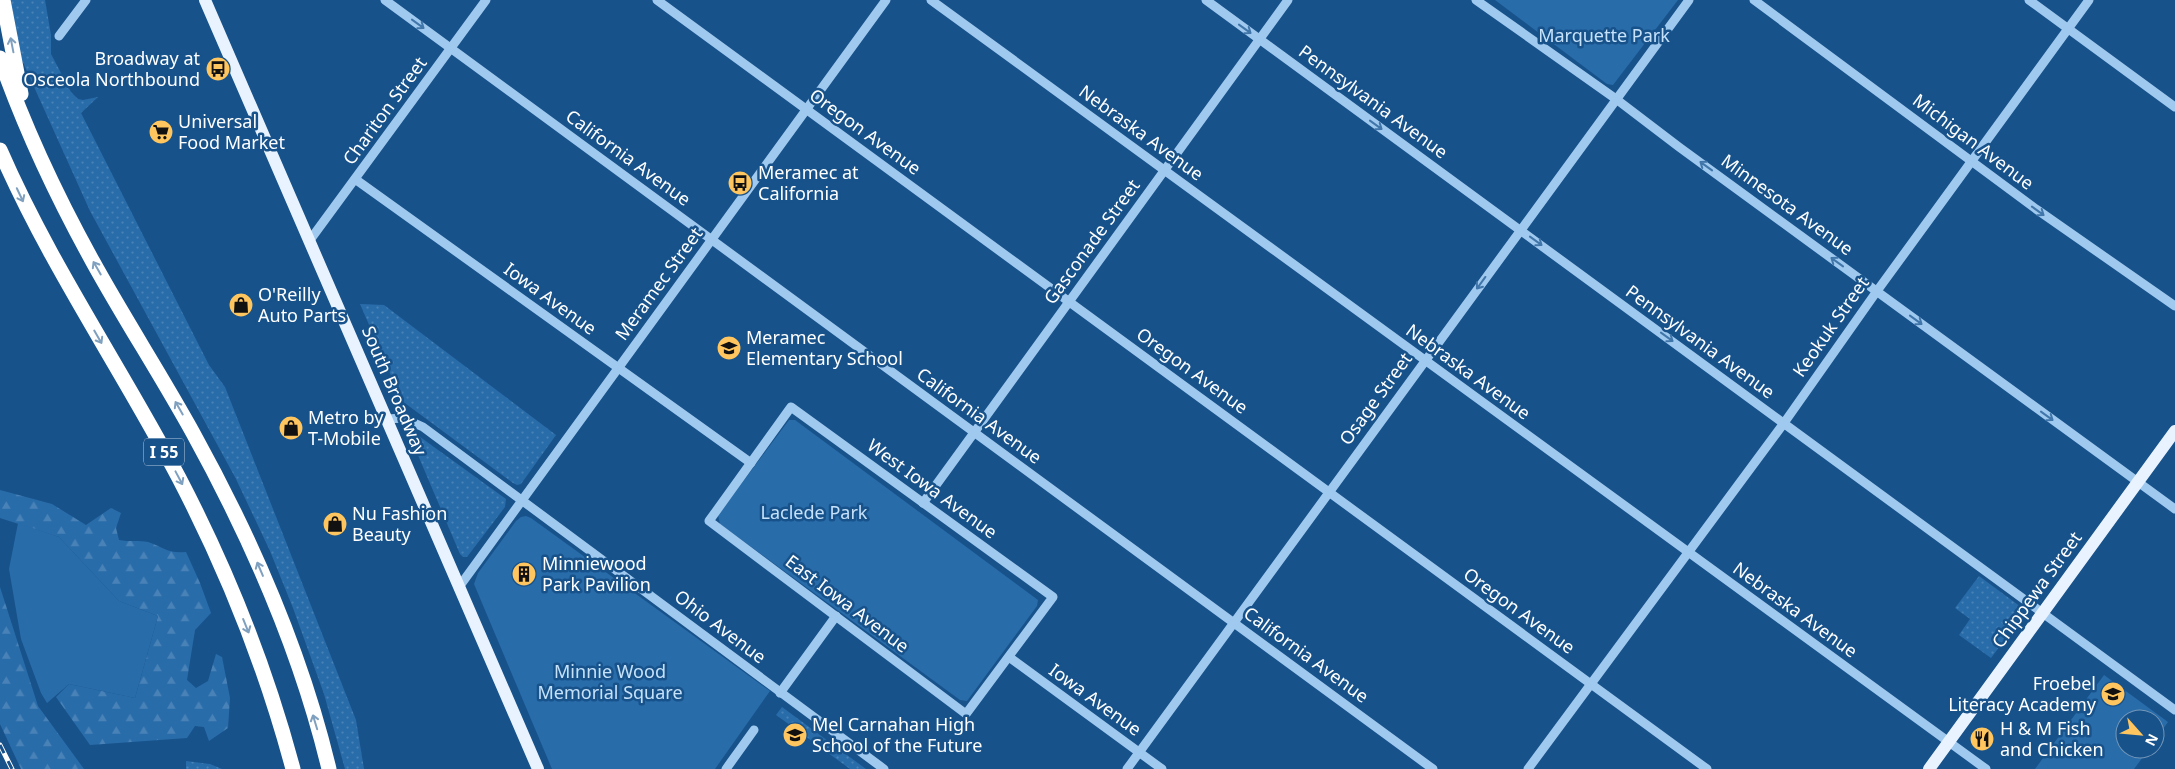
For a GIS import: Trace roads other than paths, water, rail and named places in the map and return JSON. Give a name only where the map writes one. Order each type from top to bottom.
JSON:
[{"type":"highway","points":[[3,0],[27,128]]},
{"type":"highway","name":"I 55","points":[[0,58],[27,128],[76,229],[193,432],[246,537],[290,647],[329,769]]},
{"type":"highway","name":"I 55","points":[[0,150],[32,221],[60,273],[150,426],[205,530],[251,638],[270,692],[293,769]]},
{"type":"main road","name":"South Broadway","points":[[206,0],[538,769]]},
{"type":"main road","name":"Chippewa Street","points":[[1929,769],[2175,431]]},
{"type":"street","points":[[59,36],[86,0]]},
{"type":"street","name":"California Avenue","points":[[385,0],[1433,769]]},
{"type":"street","name":"Chariton Street","points":[[310,240],[486,0]]},
{"type":"street","name":"Oregon Avenue","points":[[657,0],[1707,769]]},
{"type":"street","name":"Meramec Street","points":[[459,587],[886,0]]},
{"type":"street","name":"Nebraska Avenue","points":[[931,0],[1986,769]]},
{"type":"street","name":"Pennsylvania Avenue","points":[[1206,0],[2175,710]]},
{"type":"street","name":"Gasconade Street","points":[[923,503],[1288,0]]},
{"type":"street","name":"Minnesota Avenue","points":[[1476,0],[1616,99],[2175,509]]},
{"type":"street","name":"Osage Street","points":[[1127,769],[1424,360],[1689,0]]},
{"type":"street","name":"Michigan Avenue","points":[[1754,0],[2036,209],[2175,306]]},
{"type":"street","points":[[2028,0],[2175,107]]},
{"type":"street","name":"Keokuk Street","points":[[1528,769],[1784,423],[1971,160],[2090,0]]},
{"type":"street","name":"Iowa Avenue","points":[[355,179],[751,463]]},
{"type":"street","name":"West Iowa Avenue","points":[[751,463],[791,407],[1053,598],[1009,656]]},
{"type":"street","name":"Ohio Avenue","points":[[386,419],[397,417],[417,423],[884,769]]},
{"type":"street","name":"East Iowa Avenue","points":[[751,463],[709,521],[966,714],[1009,656]]},
{"type":"street","points":[[780,693],[836,616]]},
{"type":"street","name":"Iowa Avenue","points":[[1009,656],[1162,769]]},
{"type":"street","points":[[726,769],[754,730]]},
{"type":"railway","points":[[0,745],[12,769]]},
{"type":"place","name":"Broadway at Osceola Northbound","points":[[218,69]]},
{"type":"place","name":"Universal Food Market","points":[[161,132]]},
{"type":"place","name":"Meramec at California","points":[[740,183]]},
{"type":"place","name":"O'Reilly Auto Parts","points":[[241,305]]},
{"type":"place","name":"Meramec Elementary School","points":[[729,348]]},
{"type":"place","name":"Metro by T-Mobile","points":[[291,428]]},
{"type":"place","name":"Nu Fashion Beauty","points":[[335,524]]},
{"type":"place","name":"Minniewood Park Pavilion","points":[[524,574]]},
{"type":"place","name":"Froebel Literacy Academy","points":[[2113,694]]},
{"type":"place","name":"Mel Carnahan High School of the Future","points":[[795,735]]},
{"type":"place","name":"H & M Fish and Chicken","points":[[1982,739]]},
{"type":"park label","name":"Marquette Park","points":[[1604,36]]},
{"type":"park label","name":"Laclede Park","points":[[814,513]]},
{"type":"park label","name":"Minnie Wood Memorial Square","points":[[610,682]]}]
